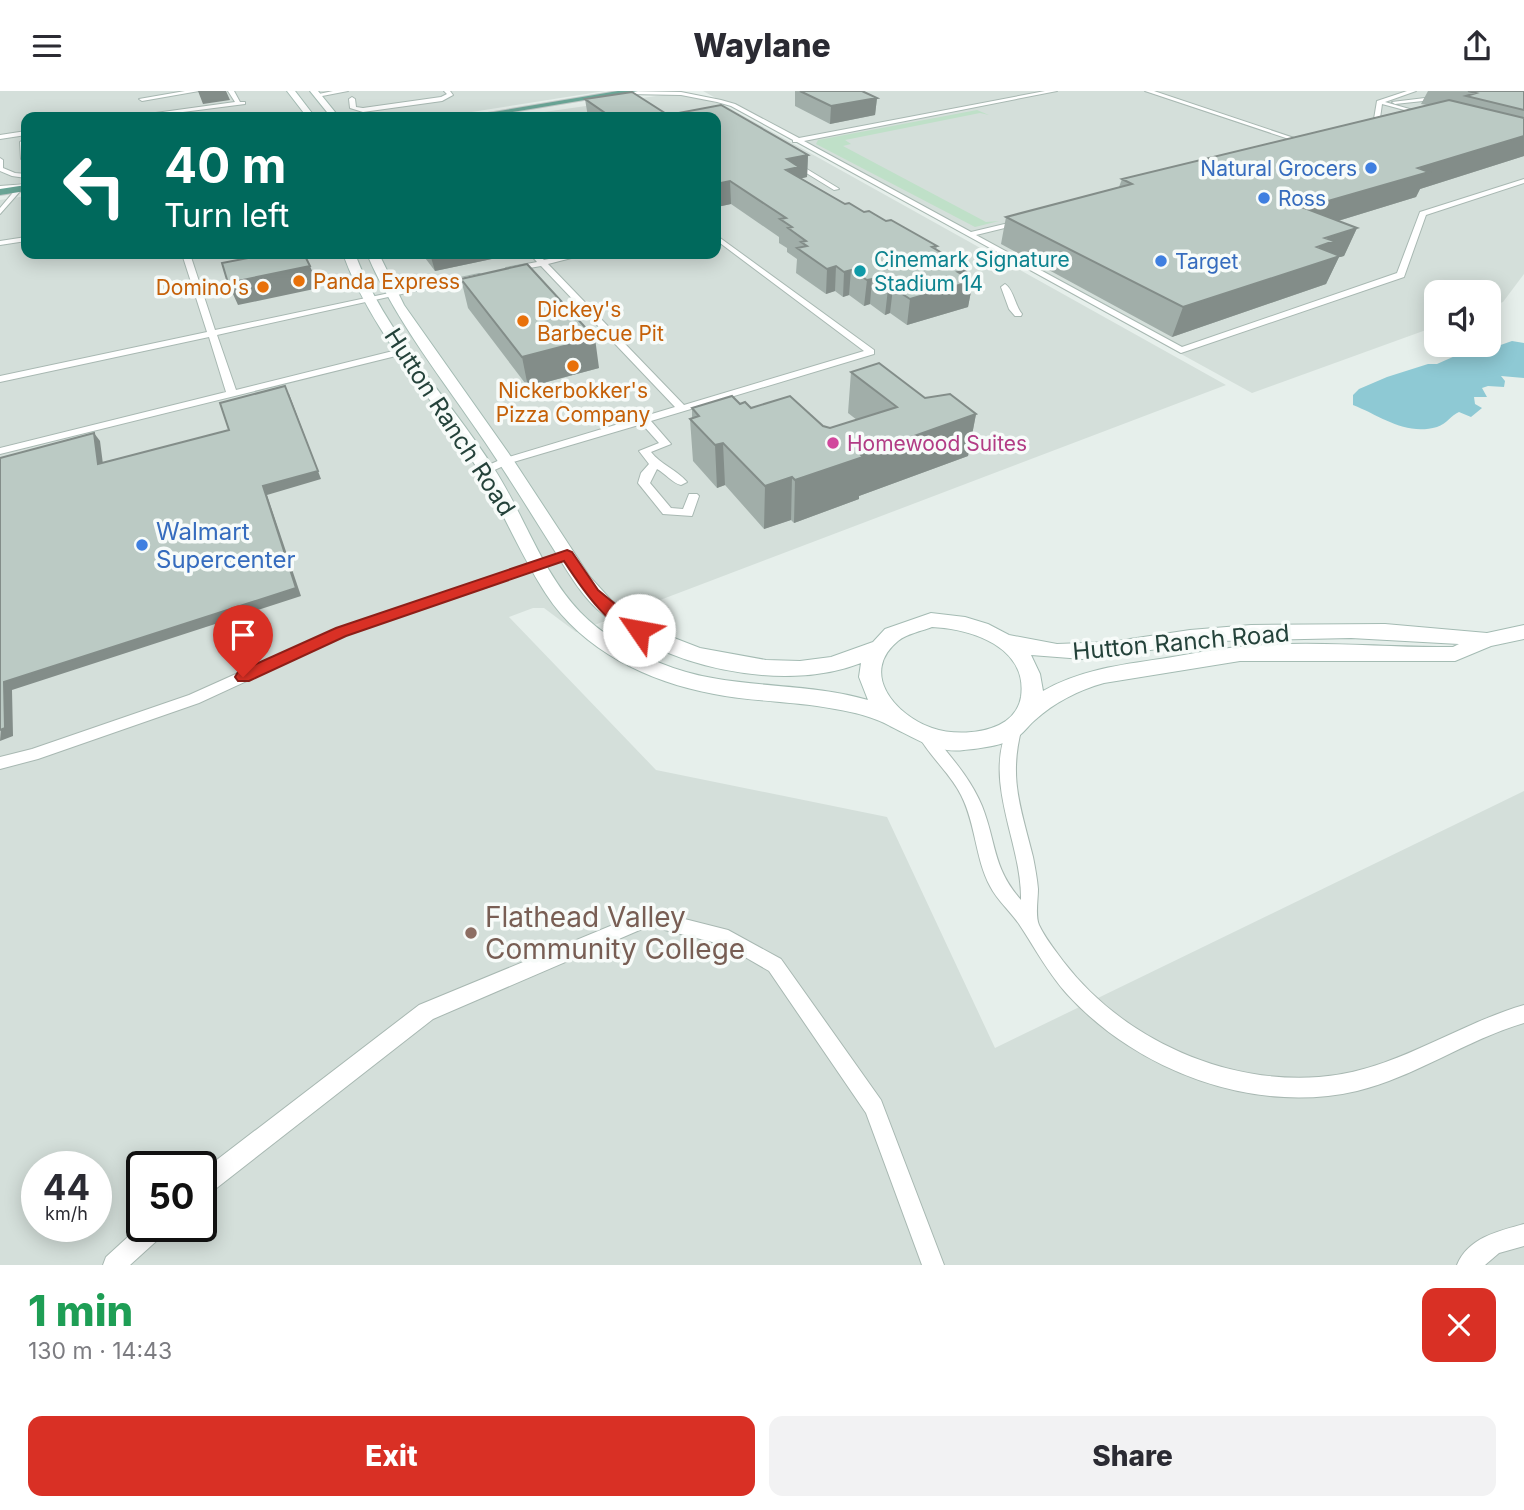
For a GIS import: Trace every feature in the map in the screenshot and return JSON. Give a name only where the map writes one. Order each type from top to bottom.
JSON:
[{"type":"main road","points":[[292,91],[307,112]]},
{"type":"main road","points":[[499,112],[631,91]]},
{"type":"main road","points":[[316,93],[331,112]]},
{"type":"main road","points":[[0,190],[21,188]]},
{"type":"main road","name":"Hutton Ranch Road","points":[[351,259],[370,299],[486,470],[538,565],[565,607],[592,634],[654,670],[688,682],[719,688],[853,702],[893,718]]},
{"type":"main road","name":"Hutton Ranch Road","points":[[376,259],[398,305],[506,461],[592,594],[624,622],[689,652],[752,665],[808,668],[833,664],[876,647]]},
{"type":"main road","points":[[931,620],[955,621],[979,627],[1003,640],[1018,653],[1030,671],[1034,691],[1029,711],[1019,722],[996,737],[974,742],[925,736],[893,718],[878,701],[869,683],[869,664],[876,647],[890,634],[908,625],[931,620]]},
{"type":"main road","name":"Hutton Ranch Road","points":[[1003,640],[1030,650],[1062,653],[1099,651],[1202,636],[1286,631],[1433,633],[1486,640]]},
{"type":"main road","name":"Hutton Ranch Road","points":[[1019,722],[1052,696],[1077,682],[1117,673],[1203,659],[1284,652],[1455,654],[1486,640],[1524,632]]},
{"type":"lane","points":[[140,95],[160,91]]},
{"type":"lane","points":[[140,95],[196,91]]},
{"type":"lane","points":[[176,95],[209,91]]},
{"type":"lane","points":[[231,91],[242,105]]},
{"type":"lane","points":[[316,93],[345,91]]},
{"type":"lane","points":[[368,97],[356,95],[351,105],[357,110],[442,99],[450,95],[446,91]]},
{"type":"lane","points":[[631,91],[690,93],[733,105],[1181,349],[1401,275],[1423,214],[1524,181]]},
{"type":"lane","points":[[718,91],[733,105]]},
{"type":"lane","points":[[786,142],[1054,91]]},
{"type":"lane","points":[[1148,91],[1314,145]]},
{"type":"lane","points":[[1159,91],[1318,144],[1294,151]]},
{"type":"lane","points":[[140,95],[146,112]]},
{"type":"lane","points":[[1379,102],[1394,102],[1417,96]]},
{"type":"lane","points":[[1379,102],[1417,96]]},
{"type":"lane","points":[[1379,102],[1432,117]]},
{"type":"lane","points":[[1362,133],[1373,130],[1376,125],[1379,102]]},
{"type":"lane","points":[[221,112],[242,105]]},
{"type":"lane","points":[[178,112],[242,105]]},
{"type":"lane","points":[[0,137],[21,134]]},
{"type":"lane","points":[[0,160],[0,169],[6,173],[21,175]]},
{"type":"lane","points":[[789,160],[836,189]]},
{"type":"lane","points":[[0,212],[21,191]]},
{"type":"lane","points":[[971,235],[1036,218]]},
{"type":"lane","points":[[0,243],[21,240]]},
{"type":"lane","points":[[486,470],[506,461],[871,352],[721,241]]},
{"type":"lane","points":[[188,259],[232,394]]},
{"type":"lane","points":[[538,259],[681,408]]},
{"type":"lane","points":[[498,272],[560,259]]},
{"type":"lane","points":[[0,379],[484,275]]},
{"type":"lane","points":[[1005,288],[1013,309],[1018,314]]},
{"type":"lane","points":[[0,451],[405,351]]},
{"type":"lane","points":[[644,419],[666,444],[644,451],[655,464],[670,471],[681,482]]},
{"type":"lane","points":[[655,464],[647,474],[645,483],[667,511],[688,513],[693,496]]},
{"type":"lane","points":[[0,763],[33,755],[194,699],[341,632],[567,555]]},
{"type":"lane","points":[[1019,722],[1007,754],[1006,781],[1008,799],[1029,880],[1029,924]]},
{"type":"lane","points":[[925,736],[970,796],[996,881],[1029,924],[1054,965],[1082,996],[1139,1042],[1191,1067],[1245,1082],[1278,1087],[1314,1087],[1356,1081],[1394,1070],[1503,1019],[1524,1014]]},
{"type":"lane","points":[[217,1174],[426,1011],[649,918],[728,938],[775,965],[874,1107],[933,1265]]},
{"type":"lane","points":[[1468,1265],[1493,1243],[1524,1235]]},
{"type":"lane","points":[[114,1265],[139,1242]]},
{"type":"shaded area","points":[[0,91],[605,91],[472,112],[21,112],[21,183],[0,186]]},
{"type":"shaded area","points":[[703,91],[1524,91],[1524,274],[1503,302],[1501,303],[1501,280],[1424,280],[1424,331],[1252,393]]},
{"type":"shaded area","name":"Flathead Valley Community College","points":[[683,94],[724,105],[1226,385],[576,632],[544,608],[533,608],[509,617],[656,770],[887,817],[995,1048],[1524,791],[1524,1265],[0,1265],[0,200],[21,197],[21,259],[721,259],[721,112],[544,112]]},
{"type":"green space","points":[[977,110],[989,115],[980,113],[845,140],[851,144],[843,146],[986,222],[999,221],[975,227],[816,144],[818,140]]},
{"type":"water","points":[[1512,341],[1524,343],[1524,378],[1501,376],[1505,381],[1504,387],[1482,388],[1487,397],[1474,397],[1475,404],[1482,408],[1471,417],[1459,412],[1437,427],[1414,429],[1353,405],[1353,395],[1359,389],[1387,377],[1428,364],[1437,364],[1453,357],[1501,357],[1501,345]]},
{"type":"building","points":[[800,91],[862,91],[877,98],[831,106]]},
{"type":"building","points":[[1468,91],[1524,91],[1524,110],[1466,96],[1476,93]]},
{"type":"building","points":[[632,92],[663,112],[604,112],[585,99]]},
{"type":"building","points":[[1449,100],[1524,118],[1524,136],[1418,168],[1429,172],[1304,208],[1357,228],[1325,238],[1334,241],[1317,247],[1340,256],[1183,307],[1006,217],[1132,184],[1122,179]]},
{"type":"building","points":[[721,105],[808,155],[787,159],[799,167],[786,170],[845,204],[849,203],[864,212],[869,211],[886,221],[891,220],[937,246],[932,247],[952,259],[947,260],[965,271],[958,272],[973,281],[910,299],[893,288],[888,289],[872,279],[867,280],[851,270],[844,272],[836,266],[827,269],[797,248],[807,246],[801,242],[806,241],[780,219],[786,218],[730,181],[721,183],[721,112],[684,112]]},
{"type":"building","points":[[243,259],[306,259],[310,266],[228,283],[222,263]]},
{"type":"building","points":[[527,264],[595,338],[522,357],[461,279]]},
{"type":"building","points":[[879,363],[925,398],[950,394],[976,414],[861,455],[863,457],[795,480],[792,477],[765,486],[723,443],[715,445],[690,419],[699,416],[692,408],[732,396],[740,404],[745,402],[751,408],[790,396],[823,426],[830,428],[897,407],[851,372]]},
{"type":"building","name":"Walmart Supercenter","points":[[285,386],[318,471],[263,486],[296,588],[4,682],[5,728],[0,730],[0,458],[94,433],[98,464],[229,430],[220,403]]},
{"type":"place","name":"Natural Grocers","points":[[1371,168]]},
{"type":"place","name":"Ross","points":[[1264,198]]},
{"type":"place","name":"Target","points":[[1161,261]]},
{"type":"place","name":"Cinemark Signature Stadium 14","points":[[860,271]]},
{"type":"place","name":"Panda Express","points":[[299,281]]},
{"type":"place","name":"Domino's","points":[[263,287]]},
{"type":"place","name":"Dickey's Barbecue Pit","points":[[523,321]]},
{"type":"place","name":"Nickerbokker's Pizza Company","points":[[573,366]]},
{"type":"place","name":"Homewood Suites","points":[[833,443]]},
{"type":"place","name":"Walmart Supercenter","points":[[142,545]]},
{"type":"place","name":"Flathead Valley Community College","points":[[471,933]]},
{"type":"route","points":[[243,677],[341,632],[567,555],[592,594],[624,622],[639,630]]}]
